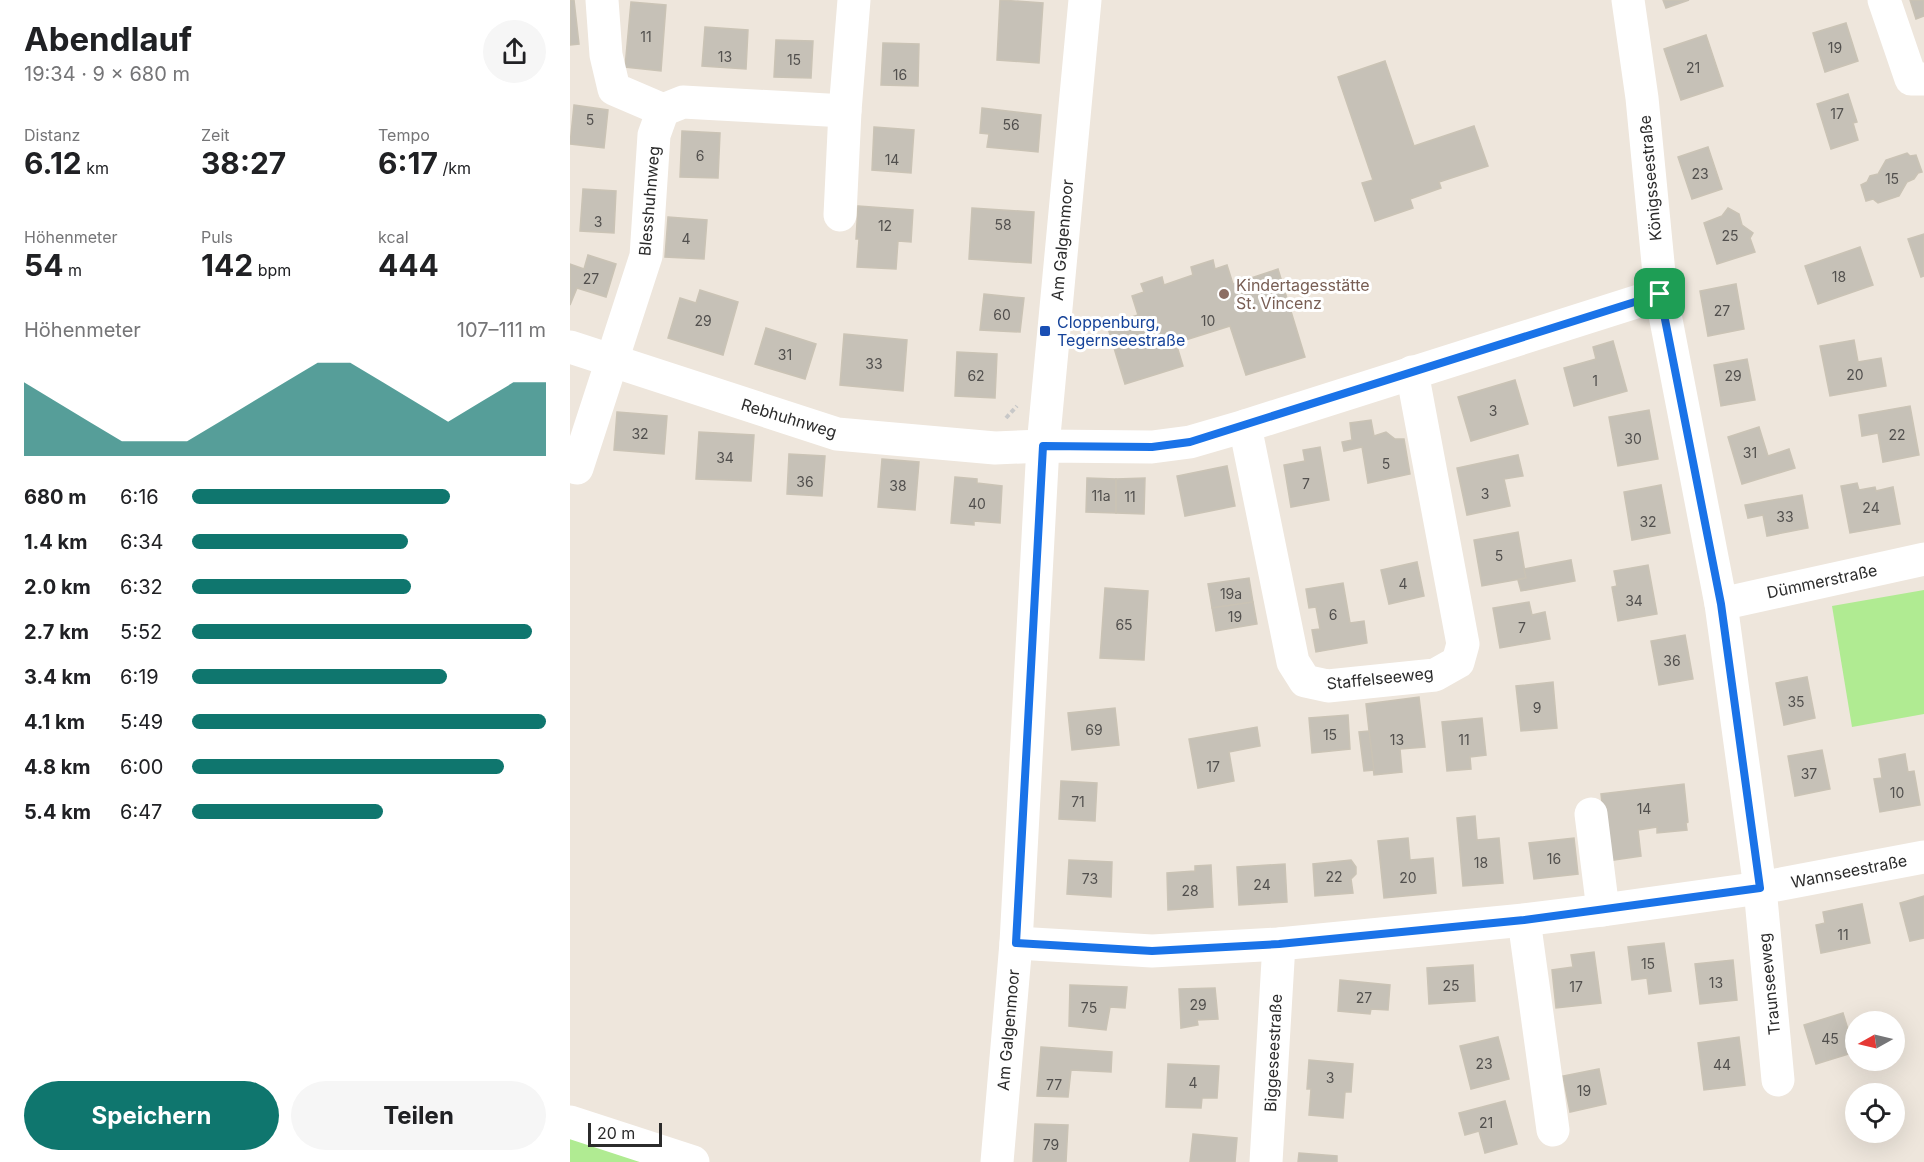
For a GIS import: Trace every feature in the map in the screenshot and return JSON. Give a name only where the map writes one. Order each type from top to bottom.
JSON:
[{"type":"street","points":[[602,0],[606,55],[614,89],[663,110],[683,102],[845,111]]},
{"type":"street","points":[[840,215],[845,111],[855,0]]},
{"type":"street","name":"Am Galgenmoor","points":[[997,1162],[1016,943],[1043,446],[1085,0]]},
{"type":"street","name":"Königsseestraße","points":[[1628,0],[1642,98],[1660,294],[1721,604],[1760,888]]},
{"type":"street","points":[[1884,0],[1911,79],[1924,79]]},
{"type":"street","name":"Blesshuhnweg","points":[[613,362],[646,256],[654,135],[663,110]]},
{"type":"street","name":"Rebhuhnweg","points":[[570,347],[837,434],[995,448],[1152,447],[1190,442],[1245,426],[1660,294]]},
{"type":"street","points":[[577,468],[613,362]]},
{"type":"street","name":"Staffelseeweg","points":[[1245,426],[1293,662],[1305,681],[1328,686],[1435,675],[1458,662],[1463,644],[1412,372]]},
{"type":"street","name":"Dümmerstraße","points":[[1721,604],[1924,559]]},
{"type":"street","points":[[1591,814],[1603,910]]},
{"type":"street","name":"Wannseestraße","points":[[1016,943],[1152,951],[1279,944],[1603,910],[1760,888],[1924,857]]},
{"type":"street","name":"Traunseeweg","points":[[1760,888],[1778,1080]]},
{"type":"street","points":[[1524,920],[1553,1130]]},
{"type":"street","name":"Biggeseestraße","points":[[1266,1162],[1279,944]]},
{"type":"street","points":[[570,1122],[693,1162]]},
{"type":"path","points":[[996,421],[1008,417],[1025,398],[1048,399]]},
{"type":"green space","points":[[1924,590],[1924,714],[1852,727],[1832,606]]},
{"type":"green space","points":[[570,1137],[644,1162],[570,1162]]},
{"type":"building","points":[[570,0],[574,0],[579,44],[570,45]]},
{"type":"building","points":[[1000,0],[1043,3],[1039,63],[997,60]]},
{"type":"building","points":[[1663,0],[1689,0],[1666,8]]},
{"type":"building","points":[[1910,0],[1924,0],[1924,16],[1916,19]]},
{"type":"building","points":[[631,2],[666,5],[661,71],[625,67]]},
{"type":"building","points":[[1846,23],[1858,61],[1825,72],[1813,33]]},
{"type":"building","points":[[705,27],[748,30],[746,69],[702,66]]},
{"type":"building","points":[[1706,35],[1723,86],[1681,100],[1664,49]]},
{"type":"building","points":[[776,40],[813,41],[811,78],[774,77]]},
{"type":"building","points":[[883,43],[919,44],[918,86],[881,85]]},
{"type":"building","points":[[1385,61],[1414,146],[1474,126],[1488,166],[1439,182],[1441,188],[1410,199],[1413,208],[1375,221],[1362,183],[1373,180],[1338,77]]},
{"type":"building","points":[[1848,94],[1857,122],[1853,123],[1858,140],[1831,149],[1817,104]]},
{"type":"building","points":[[574,105],[608,110],[604,148],[570,144]]},
{"type":"building","points":[[982,108],[1041,115],[1038,152],[987,147],[989,134],[980,133]]},
{"type":"building","points":[[874,127],[914,130],[911,173],[872,170]]},
{"type":"building","points":[[682,131],[720,133],[718,178],[680,177]]},
{"type":"building","points":[[1708,147],[1722,189],[1692,199],[1678,157]]},
{"type":"building","points":[[1907,153],[1910,156],[1916,155],[1922,172],[1907,182],[1899,196],[1878,203],[1873,199],[1866,201],[1861,185],[1867,182],[1870,176],[1878,174],[1886,160]]},
{"type":"building","points":[[583,189],[616,191],[614,233],[580,231]]},
{"type":"building","points":[[858,206],[913,210],[911,242],[898,241],[896,269],[857,267]]},
{"type":"building","points":[[972,208],[1034,212],[1031,263],[969,259]]},
{"type":"building","points":[[1728,208],[1739,214],[1742,225],[1753,233],[1750,238],[1755,252],[1717,264],[1704,223],[1722,216]]},
{"type":"building","points":[[668,217],[707,220],[704,259],[665,257]]},
{"type":"building","points":[[1924,234],[1924,276],[1921,277],[1908,239]]},
{"type":"building","points":[[1860,247],[1873,285],[1818,304],[1805,266]]},
{"type":"building","points":[[588,255],[616,264],[606,297],[577,288],[570,305],[570,264],[584,269]]},
{"type":"building","points":[[1213,260],[1215,269],[1227,265],[1233,284],[1278,269],[1305,357],[1246,375],[1230,326],[1176,343],[1183,366],[1125,384],[1107,325],[1138,315],[1132,296],[1144,292],[1141,284],[1162,277],[1164,285],[1193,275],[1191,267]]},
{"type":"building","points":[[1736,284],[1744,329],[1708,336],[1700,291]]},
{"type":"building","points":[[700,290],[738,302],[723,355],[668,338],[680,298],[696,303]]},
{"type":"building","points":[[984,294],[1024,298],[1020,332],[980,330]]},
{"type":"building","points":[[766,328],[816,344],[805,379],[755,364]]},
{"type":"building","points":[[844,334],[907,340],[903,391],[840,385]]},
{"type":"building","points":[[1854,340],[1858,362],[1881,358],[1886,386],[1830,396],[1820,346]]},
{"type":"building","points":[[1613,341],[1627,391],[1574,406],[1564,368],[1596,359],[1593,347]]},
{"type":"building","points":[[957,352],[997,354],[995,398],[955,396]]},
{"type":"building","points":[[1747,359],[1755,400],[1721,406],[1714,365]]},
{"type":"building","points":[[1515,380],[1528,424],[1471,441],[1458,397]]},
{"type":"building","points":[[1910,406],[1919,455],[1883,462],[1878,433],[1862,436],[1859,415]]},
{"type":"building","points":[[1649,410],[1658,459],[1618,466],[1609,417]]},
{"type":"building","points":[[617,412],[667,416],[664,454],[614,450]]},
{"type":"building","points":[[1371,420],[1374,436],[1386,432],[1395,439],[1404,439],[1410,474],[1368,483],[1362,447],[1344,451],[1342,442],[1352,440],[1350,423]]},
{"type":"building","points":[[1759,427],[1768,456],[1789,449],[1795,468],[1742,484],[1728,437]]},
{"type":"building","points":[[699,432],[754,435],[751,481],[696,479]]},
{"type":"building","points":[[1320,447],[1329,500],[1291,507],[1284,465],[1305,461],[1303,450]]},
{"type":"building","points":[[789,454],[825,456],[822,496],[787,494]]},
{"type":"building","points":[[1518,455],[1523,476],[1504,479],[1510,506],[1467,515],[1457,468]]},
{"type":"building","points":[[882,459],[919,462],[915,510],[878,507]]},
{"type":"building","points":[[1227,466],[1235,506],[1185,516],[1177,476]]},
{"type":"building","points":[[955,477],[977,479],[977,483],[1002,486],[1000,523],[974,521],[974,525],[951,523]]},
{"type":"building","points":[[1087,478],[1116,479],[1116,513],[1086,512]]},
{"type":"building","points":[[1145,478],[1144,514],[1116,513],[1116,479]]},
{"type":"building","points":[[1857,483],[1859,490],[1875,487],[1876,491],[1893,487],[1900,524],[1850,533],[1841,486]]},
{"type":"building","points":[[1661,485],[1670,533],[1632,540],[1624,492]]},
{"type":"building","points":[[1802,495],[1808,528],[1767,536],[1763,515],[1748,518],[1745,505]]},
{"type":"building","points":[[1518,532],[1526,578],[1482,586],[1474,540]]},
{"type":"building","points":[[1571,560],[1575,581],[1521,591],[1518,580],[1526,578],[1524,569]]},
{"type":"building","points":[[1417,562],[1424,596],[1389,604],[1381,570]]},
{"type":"building","points":[[1648,565],[1657,614],[1618,621],[1612,587],[1617,586],[1614,571]]},
{"type":"building","points":[[1249,578],[1253,602],[1212,608],[1208,584]]},
{"type":"building","points":[[1343,583],[1350,623],[1364,621],[1367,643],[1316,652],[1312,630],[1320,629],[1316,607],[1309,608],[1306,589]]},
{"type":"building","points":[[1105,588],[1148,591],[1144,660],[1100,658]]},
{"type":"building","points":[[1253,602],[1257,624],[1216,631],[1212,608]]},
{"type":"building","points":[[1529,602],[1532,615],[1545,612],[1550,639],[1500,648],[1493,608]]},
{"type":"building","points":[[1685,635],[1693,679],[1659,685],[1651,641]]},
{"type":"building","points":[[1807,677],[1815,718],[1784,725],[1776,683]]},
{"type":"building","points":[[1553,682],[1557,728],[1521,731],[1516,686]]},
{"type":"building","points":[[1419,697],[1425,747],[1400,749],[1402,772],[1374,775],[1366,704]]},
{"type":"building","points":[[1115,708],[1119,745],[1072,750],[1068,713]]},
{"type":"building","points":[[1348,715],[1350,749],[1312,753],[1309,718]]},
{"type":"building","points":[[1482,718],[1486,755],[1470,757],[1471,769],[1447,771],[1442,722]]},
{"type":"building","points":[[1257,727],[1260,746],[1229,752],[1234,781],[1198,788],[1189,739]]},
{"type":"building","points":[[1369,731],[1374,770],[1364,771],[1359,732]]},
{"type":"building","points":[[1822,750],[1830,789],[1795,796],[1788,756]]},
{"type":"building","points":[[1905,754],[1908,772],[1914,771],[1920,805],[1880,812],[1874,779],[1882,778],[1879,759]]},
{"type":"building","points":[[1061,781],[1097,783],[1095,821],[1059,819]]},
{"type":"building","points":[[1684,784],[1687,830],[1657,833],[1657,827],[1638,830],[1641,856],[1608,861],[1601,794]]},
{"type":"building","points":[[1475,816],[1477,840],[1499,838],[1503,883],[1463,886],[1457,818]]},
{"type":"building","points":[[1408,838],[1410,860],[1433,858],[1436,893],[1384,898],[1378,841]]},
{"type":"building","points":[[1574,838],[1578,874],[1534,879],[1529,843]]},
{"type":"building","points":[[1069,860],[1112,862],[1111,897],[1067,894]]},
{"type":"building","points":[[1351,860],[1356,867],[1356,874],[1351,879],[1353,893],[1315,896],[1313,864]]},
{"type":"building","points":[[1285,864],[1287,902],[1239,905],[1237,867]]},
{"type":"building","points":[[1211,865],[1213,907],[1168,910],[1167,873],[1195,871],[1195,866]]},
{"type":"building","points":[[1924,896],[1924,938],[1910,941],[1900,903]]},
{"type":"building","points":[[1862,904],[1870,943],[1821,953],[1816,925],[1825,923],[1823,912]]},
{"type":"building","points":[[1664,943],[1671,991],[1649,994],[1647,978],[1632,980],[1628,947]]},
{"type":"building","points":[[1594,952],[1601,1003],[1556,1008],[1552,970],[1573,967],[1571,955]]},
{"type":"building","points":[[1733,960],[1737,1000],[1700,1004],[1695,964]]},
{"type":"building","points":[[1473,965],[1475,1001],[1429,1004],[1427,968]]},
{"type":"building","points":[[1340,980],[1390,985],[1388,1010],[1371,1009],[1370,1014],[1338,1011]]},
{"type":"building","points":[[1070,985],[1127,987],[1125,1008],[1110,1007],[1106,1030],[1069,1026]]},
{"type":"building","points":[[1215,988],[1218,1019],[1197,1020],[1198,1025],[1181,1028],[1179,989]]},
{"type":"building","points":[[1843,1013],[1845,1055],[1816,1064],[1804,1025]]},
{"type":"building","points":[[1498,1037],[1509,1079],[1471,1089],[1460,1046]]},
{"type":"building","points":[[1739,1037],[1745,1085],[1704,1090],[1698,1043]]},
{"type":"building","points":[[1041,1047],[1112,1052],[1111,1072],[1071,1070],[1068,1097],[1037,1096]]},
{"type":"building","points":[[1309,1060],[1353,1064],[1351,1092],[1345,1092],[1343,1118],[1309,1115],[1311,1089],[1307,1089]]},
{"type":"building","points":[[1168,1064],[1219,1066],[1217,1098],[1202,1098],[1201,1108],[1166,1107]]},
{"type":"building","points":[[1599,1069],[1606,1104],[1570,1112],[1563,1076]]},
{"type":"building","points":[[1505,1101],[1517,1144],[1485,1153],[1479,1131],[1465,1135],[1459,1113]]},
{"type":"building","points":[[1035,1124],[1068,1125],[1066,1162],[1033,1162]]},
{"type":"building","points":[[1193,1134],[1237,1138],[1235,1162],[1190,1162]]},
{"type":"building","points":[[1299,1153],[1337,1156],[1337,1162],[1298,1162]]},
{"type":"place","name":"Kindertagesstätte St. Vincenz","points":[[1224,294]]},
{"type":"place","name":"Cloppenburg, Tegernseestraße","points":[[1045,331]]},
{"type":"route","points":[[1660,294],[1721,604],[1760,888],[1524,920],[1279,944],[1152,951],[1016,943],[1043,446],[1152,447],[1190,442],[1660,294]]}]
